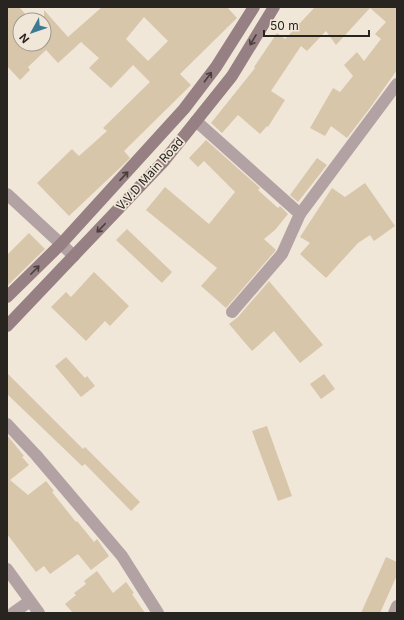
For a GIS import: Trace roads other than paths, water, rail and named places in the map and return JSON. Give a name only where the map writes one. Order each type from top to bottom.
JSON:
[{"type":"main road","name":"V.V.D Main Road","points":[[7,297],[61,244],[184,108],[216,67],[254,7]]},
{"type":"main road","name":"V.V.D Main Road","points":[[7,326],[164,161],[232,76],[274,7]]},
{"type":"main road","points":[[184,108],[196,121]]},
{"type":"street","points":[[232,312],[282,254],[300,214],[397,84]]},
{"type":"street","points":[[196,121],[300,214]]},
{"type":"street","points":[[7,194],[74,256]]},
{"type":"street","points":[[7,424],[36,455],[122,556],[158,613]]},
{"type":"street","points":[[7,569],[39,613]]},
{"type":"street","points":[[13,613],[30,601]]},
{"type":"street","points":[[394,613],[397,606]]}]
